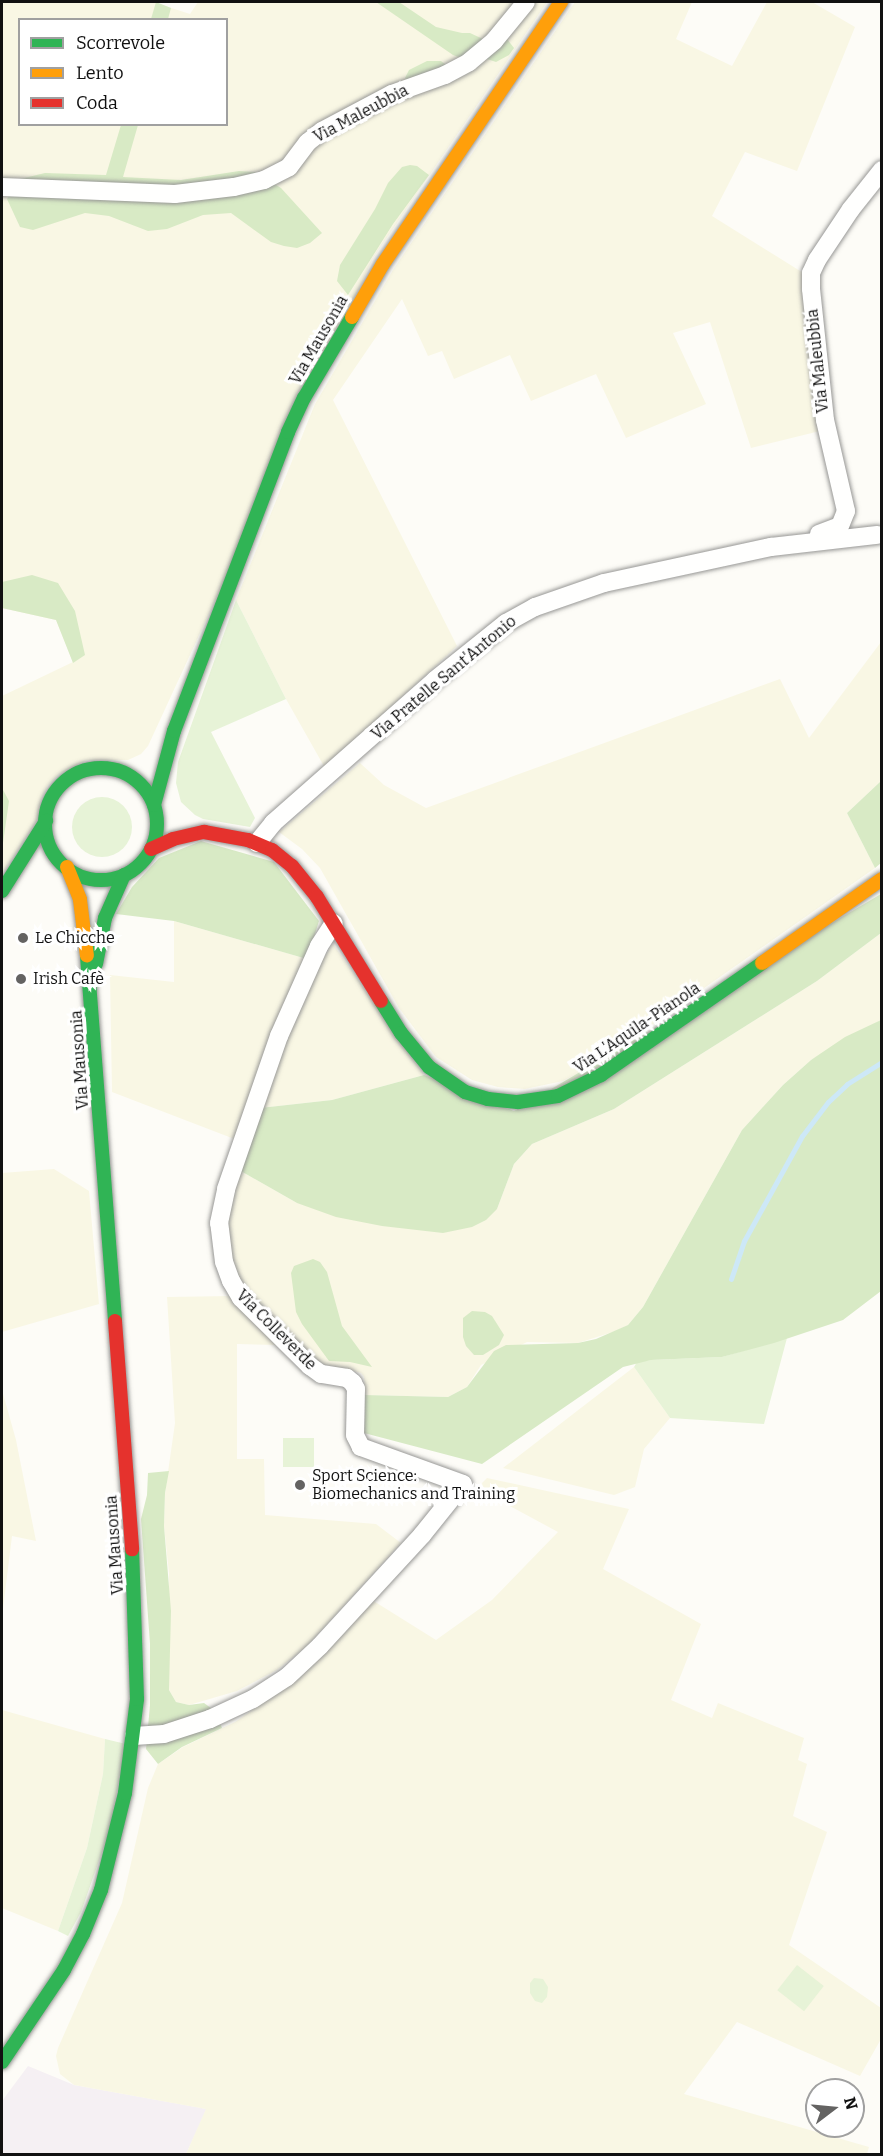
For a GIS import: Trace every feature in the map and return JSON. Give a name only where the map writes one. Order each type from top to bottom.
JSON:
[{"type":"main road","name":"Via Mausonia","points":[[154,806],[174,731],[288,432],[304,398],[383,264],[561,2]]},
{"type":"main road","name":"Via Mausonia","points":[[118,771],[145,760],[174,731]]},
{"type":"main road","points":[[5,886],[46,821],[53,797],[70,778],[93,769],[118,771],[140,784],[154,806],[157,830],[151,849],[138,866],[124,875],[97,879],[81,876],[66,867],[51,846],[46,821]]},
{"type":"main road","name":"Via L'Aquila-Pianola","points":[[154,806],[178,819],[213,833],[257,843],[272,850],[292,866],[334,923],[401,1033],[436,1074],[477,1096],[504,1101],[533,1101],[571,1091],[600,1075],[882,879]]},
{"type":"main road","name":"Via L'Aquila-Pianola","points":[[151,849],[181,836],[213,833]]},
{"type":"main road","name":"Via Mausonia","points":[[2,2062],[57,1982],[90,1920],[114,1845],[134,1736],[138,1682],[135,1597],[92,994],[80,900],[66,867]]},
{"type":"main road","points":[[5,886],[39,868],[66,867]]},
{"type":"main road","name":"Via Mausonia","points":[[92,994],[102,929],[112,899],[124,875]]},
{"type":"street","name":"Via Maleubbia","points":[[2,187],[175,194],[234,187],[264,180],[289,167],[308,142],[322,131],[392,94],[445,75],[464,65],[494,41],[526,2]]},
{"type":"street","name":"Via Maleubbia","points":[[801,542],[836,528],[846,514],[825,420],[811,289],[812,273],[817,260],[845,217],[882,170]]},
{"type":"street","name":"Via Pratelle Sant'Antonio","points":[[257,843],[273,823],[435,680],[520,614],[553,599],[604,583],[801,542],[877,535]]},
{"type":"street","name":"Via Colleverde","points":[[134,1736],[164,1734],[210,1719],[252,1699],[287,1677],[320,1646],[426,1530],[463,1484],[361,1447],[355,1435],[356,1389],[354,1383],[348,1379],[321,1374],[310,1366],[241,1298],[224,1262],[219,1223],[226,1189],[284,1025],[319,946],[334,923]]},
{"type":"shaded area","points":[[2,2],[153,2],[190,14],[198,2],[547,2],[373,258],[148,746],[141,754],[128,760],[87,760],[59,774],[48,785],[41,799],[37,820],[2,874],[2,696],[73,662],[56,620],[2,608]]},
{"type":"shaded area","points":[[575,2],[692,2],[676,39],[732,66],[767,2],[812,2],[855,27],[797,171],[745,152],[712,216],[805,274],[820,431],[751,448],[710,322],[673,333],[706,404],[626,438],[596,374],[531,401],[510,355],[454,379],[442,351],[428,356],[402,299],[333,400],[457,646],[325,768],[286,699],[236,600],[315,404],[393,270]]},
{"type":"shaded area","points":[[881,642],[881,781],[847,813],[875,868],[596,1064],[563,1081],[525,1089],[498,1087],[472,1080],[436,1057],[399,1008],[320,868],[302,849],[279,832],[360,763],[384,785],[426,808],[780,679],[809,738]]},
{"type":"shaded area","points":[[174,921],[307,959],[237,1140],[112,1092],[110,975],[174,982]]},
{"type":"shaded area","points":[[881,933],[881,1020],[811,1060],[783,1085],[742,1130],[643,1307],[628,1325],[578,1343],[527,1342],[481,1365],[467,1387],[448,1397],[365,1395],[364,1377],[361,1373],[321,1364],[247,1294],[233,1272],[226,1229],[239,1170],[297,1203],[497,1209],[514,1164],[532,1144],[614,1109],[817,981]]},
{"type":"shaded area","points":[[333,944],[424,1075],[332,1100],[260,1108],[302,991]]},
{"type":"shaded area","points":[[54,1169],[89,1191],[99,1304],[2,1332],[2,1173]]},
{"type":"shaded area","points":[[232,1296],[279,1345],[237,1344],[237,1459],[264,1459],[265,1515],[376,1524],[401,1543],[307,1646],[277,1670],[237,1691],[189,1705],[176,1702],[169,1690],[169,1573],[164,1526],[165,1493],[175,1423],[167,1297]]},
{"type":"shaded area","points":[[634,1367],[670,1418],[644,1449],[635,1487],[614,1495],[503,1468]]},
{"type":"shaded area","points":[[2,1390],[16,1440],[36,1541],[12,1536],[2,1617]]},
{"type":"shaded area","points":[[487,1478],[629,1509],[603,1569],[701,1624],[671,1700],[712,1718],[718,1703],[804,1738],[798,1760],[807,1764],[793,1816],[827,1832],[789,1945],[881,2008],[881,2039],[860,2076],[737,2022],[684,2094],[805,2129],[805,2138],[838,2138],[869,2147],[867,2154],[186,2154],[206,2109],[74,2085],[60,2074],[56,2056],[58,2048],[122,1903],[148,1788],[158,1764],[183,1747],[235,1722],[296,1680],[372,1600],[436,1640],[492,1600],[558,1532],[484,1492],[482,1483]]},
{"type":"shaded area","points":[[2,1710],[105,1739],[103,1774],[87,1848],[58,1931],[2,1908]]},
{"type":"shaded area","points":[[28,2066],[74,2085],[207,2109],[186,2154],[2,2154],[2,2101]]},
{"type":"green space","points":[[156,2],[171,8],[168,18],[151,18]]},
{"type":"green space","points":[[376,2],[399,2],[436,27],[470,33],[485,40],[461,58],[453,55]]},
{"type":"green space","points":[[507,39],[514,48],[509,55],[496,62],[487,59],[485,56]]},
{"type":"green space","points":[[427,61],[441,61],[449,67],[407,81],[405,78],[409,70]]},
{"type":"green space","points":[[121,126],[138,126],[123,177],[181,180],[239,171],[255,172],[281,188],[322,233],[310,243],[297,248],[284,246],[271,242],[231,213],[203,215],[167,229],[148,231],[109,216],[85,213],[33,230],[20,227],[7,199],[20,179],[45,173],[106,175]]},
{"type":"green space","points":[[417,166],[429,175],[393,224],[348,295],[337,281],[340,265],[375,209],[388,183],[402,167]]},
{"type":"green space","points":[[32,575],[58,583],[75,611],[85,655],[73,663],[56,620],[2,608],[2,582]]},
{"type":"green space","points":[[236,600],[286,699],[211,732],[255,818],[250,827],[203,819],[195,815],[181,802],[176,783],[178,762]]},
{"type":"green space","points":[[881,781],[881,863],[875,868],[847,813]]},
{"type":"green space","points":[[2,788],[9,801],[3,843],[2,842]]},
{"type":"green space","points":[[96,797],[108,797],[119,802],[127,810],[132,827],[130,839],[119,852],[108,857],[96,857],[85,852],[77,844],[72,833],[72,821],[77,810],[85,802]]},
{"type":"green space","points":[[201,841],[274,862],[319,921],[307,959],[174,921],[116,914],[132,887],[159,858]]},
{"type":"green space","points":[[881,894],[881,933],[817,981],[614,1109],[532,1144],[514,1164],[497,1209],[486,1220],[472,1227],[443,1233],[382,1226],[336,1217],[297,1203],[239,1170],[260,1108],[332,1100],[424,1075],[514,1111]]},
{"type":"green space","points":[[881,1020],[881,1291],[843,1320],[774,1343],[722,1357],[651,1360],[623,1367],[482,1464],[364,1433],[365,1395],[448,1397],[467,1387],[494,1351],[506,1345],[578,1343],[596,1339],[628,1325],[643,1307],[742,1130],[783,1085],[811,1060],[845,1037]]},
{"type":"green space","points":[[313,1259],[320,1262],[327,1272],[342,1326],[372,1367],[350,1362],[329,1361],[302,1324],[296,1312],[291,1273],[294,1266]]},
{"type":"green space","points":[[472,1311],[485,1312],[492,1316],[504,1335],[499,1345],[483,1355],[474,1355],[466,1346],[463,1337],[463,1318]]},
{"type":"green space","points":[[787,1338],[764,1424],[670,1418],[634,1367],[637,1362],[651,1360],[722,1357]]},
{"type":"green space","points":[[283,1438],[314,1438],[314,1467],[283,1467]]},
{"type":"green space","points":[[169,1471],[165,1493],[164,1526],[171,1611],[169,1690],[176,1702],[189,1705],[204,1703],[215,1711],[222,1728],[182,1747],[158,1764],[146,1749],[150,1705],[150,1644],[141,1519],[147,1495],[148,1473]]},
{"type":"green space","points":[[105,1739],[126,1744],[109,1832],[81,1912],[68,1936],[58,1931],[87,1848],[103,1774]]},
{"type":"green space","points":[[797,1965],[824,1986],[804,2011],[777,1990]]},
{"type":"green space","points":[[534,1978],[543,1979],[548,1987],[547,1997],[542,2003],[535,2001],[530,1993],[530,1983]]},
{"type":"waterway","points":[[731,1279],[744,1241],[802,1136],[828,1102],[847,1084],[882,1062]]},
{"type":"traffic: fast","points":[[154,805],[174,731],[288,432],[304,398],[352,317]]},
{"type":"traffic: fast","points":[[101,768],[122,773],[140,785],[152,803],[157,824],[152,845],[140,863],[122,875],[101,880],[80,875],[62,863],[50,845],[45,824],[50,803],[62,785],[80,773],[101,768]]},
{"type":"traffic: fast","points":[[2,891],[46,821]]},
{"type":"traffic: fast","points":[[96,964],[105,918],[124,875]]},
{"type":"traffic: fast","points":[[87,956],[115,1321]]},
{"type":"traffic: fast","points":[[381,1001],[401,1033],[429,1067],[465,1092],[488,1099],[518,1102],[558,1096],[601,1075],[762,963]]},
{"type":"traffic: fast","points":[[2,2062],[64,1970],[83,1934],[101,1890],[125,1793],[137,1699],[132,1549]]},
{"type":"traffic: slow","points":[[352,317],[383,264],[561,2]]},
{"type":"traffic: slow","points":[[67,867],[80,900],[87,956]]},
{"type":"traffic: slow","points":[[762,963],[882,879]]},
{"type":"traffic: jam","points":[[151,849],[173,839],[204,832],[248,840],[272,850],[292,866],[317,897],[381,1001]]},
{"type":"traffic: jam","points":[[115,1321],[132,1549]]},
{"type":"place","name":"Le Chicche","points":[[23,938]]},
{"type":"place","name":"Irish Cafè","points":[[21,979]]},
{"type":"place","name":"Sport Science: Biomechanics and Training","points":[[300,1485]]}]
